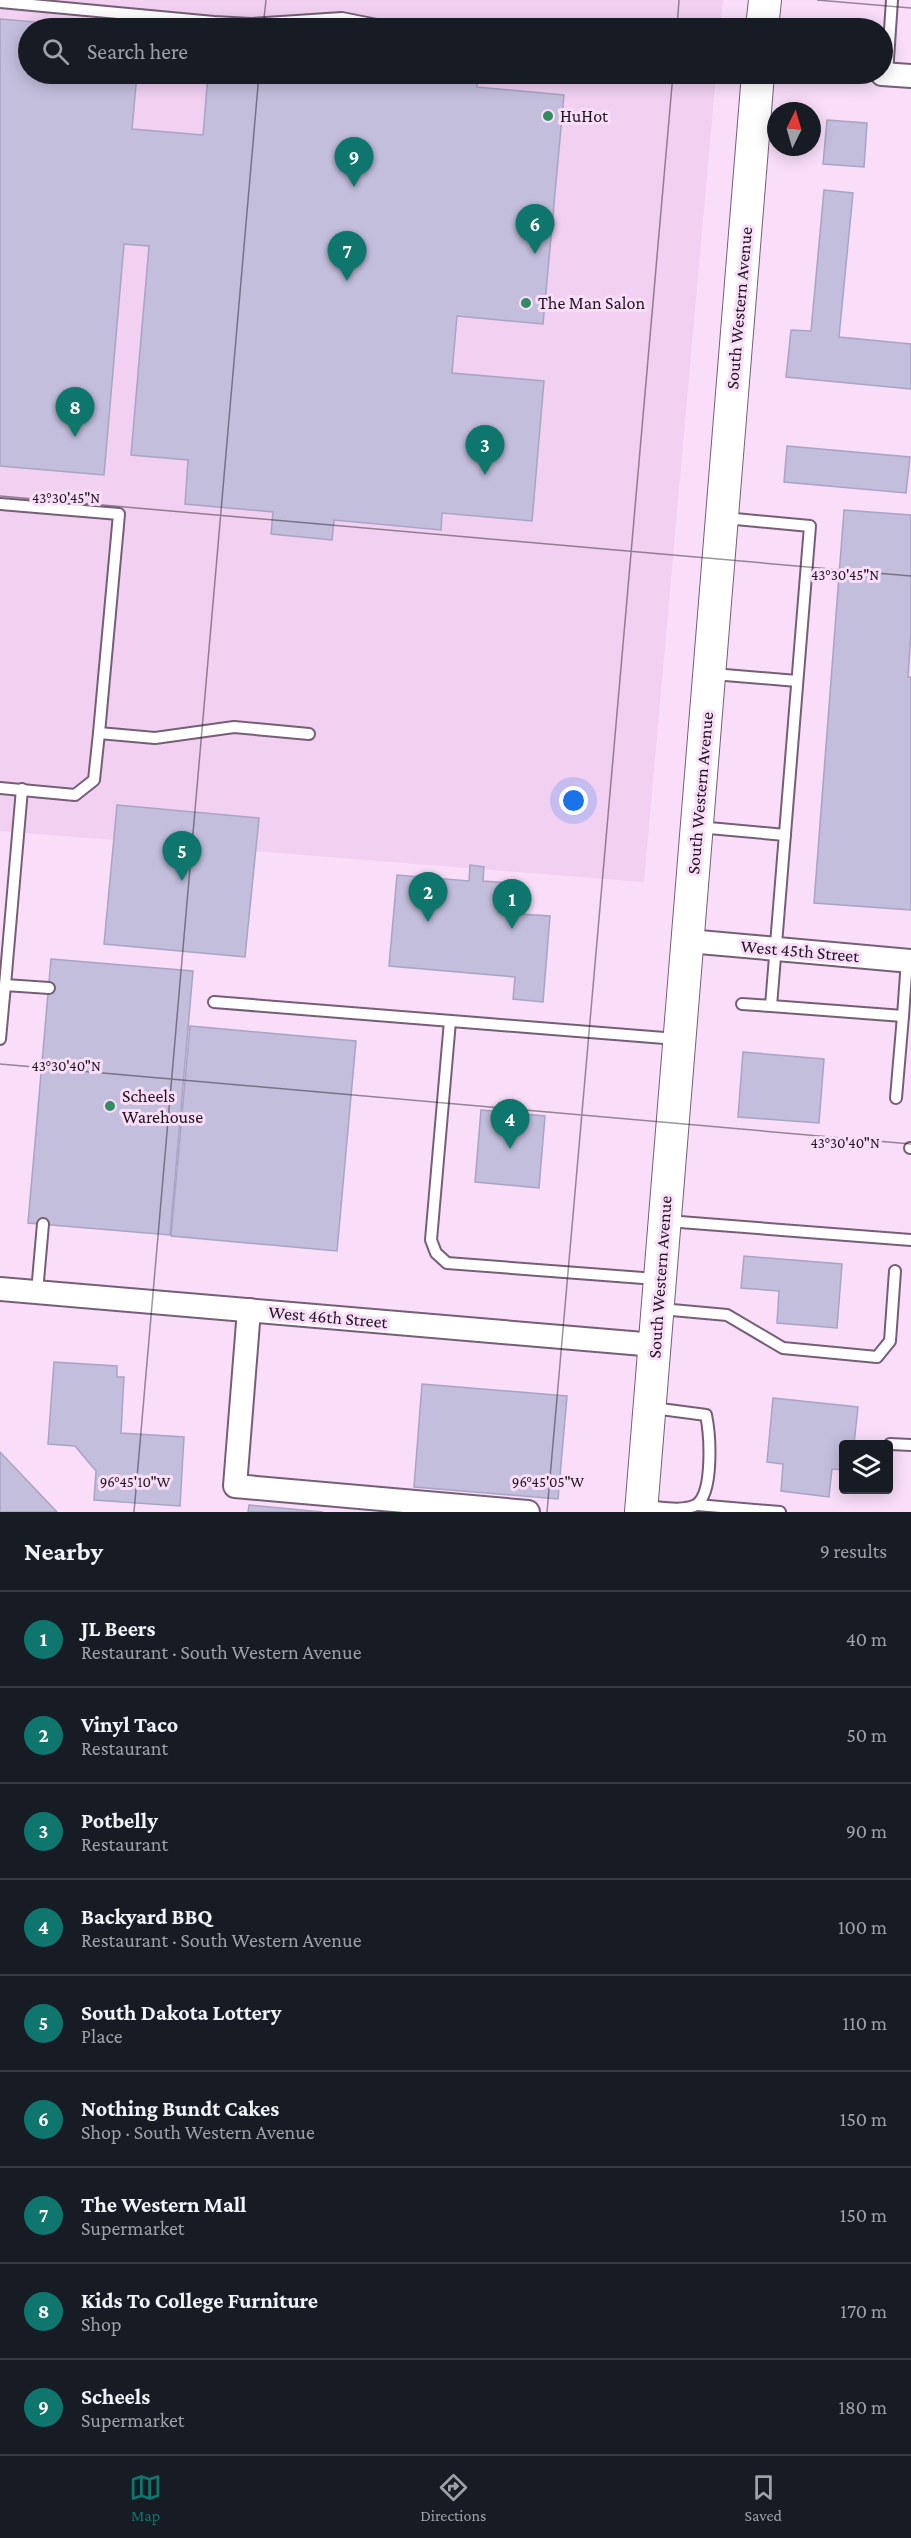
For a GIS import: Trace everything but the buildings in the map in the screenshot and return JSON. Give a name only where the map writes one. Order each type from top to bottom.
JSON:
[{"type":"main road","points":[[763,18],[765,0]]},
{"type":"main road","name":"South Western Avenue","points":[[641,1509],[757,84]]},
{"type":"street","points":[[893,75],[911,76]]},
{"type":"street","name":"West 45th Street","points":[[688,941],[909,961]]},
{"type":"street","name":"West 46th Street","points":[[0,1289],[655,1345]]},
{"type":"street","points":[[249,1310],[235,1486],[528,1512]]},
{"type":"lane","points":[[890,18],[892,0]]},
{"type":"lane","points":[[0,2],[171,18]]},
{"type":"lane","points":[[0,504],[118,514],[94,780],[75,795],[0,788]]},
{"type":"lane","points":[[722,518],[810,525],[771,1006]]},
{"type":"lane","points":[[710,674],[797,681]]},
{"type":"lane","points":[[99,733],[155,738],[234,727],[309,734]]},
{"type":"lane","points":[[0,1039],[22,789]]},
{"type":"lane","points":[[698,827],[785,835]]},
{"type":"lane","points":[[896,1098],[909,961]]},
{"type":"lane","points":[[5,985],[49,988]]},
{"type":"lane","points":[[214,1002],[678,1039]]},
{"type":"lane","points":[[742,1004],[903,1016]]},
{"type":"lane","points":[[450,1021],[431,1240],[436,1253],[447,1263],[659,1294],[727,1315],[783,1348],[877,1357],[890,1341],[895,1271]]},
{"type":"lane","points":[[664,1221],[911,1240]]},
{"type":"lane","points":[[37,1292],[43,1224]]},
{"type":"lane","points":[[650,1408],[706,1415],[710,1435],[706,1491],[697,1505]]},
{"type":"lane","points":[[893,1444],[911,1445]]},
{"type":"lane","points":[[641,1509],[684,1510],[697,1505],[780,1512]]},
{"type":"shaded area","points":[[0,0],[723,0],[721,18],[18,18],[18,84],[715,84],[644,882],[0,831]]},
{"type":"place","name":"HuHot","points":[[548,116]]},
{"type":"place","name":"Scheels","points":[[354,187]]},
{"type":"place","name":"Nothing Bundt Cakes","points":[[535,254]]},
{"type":"place","name":"The Western Mall","points":[[347,281]]},
{"type":"place","name":"The Man Salon","points":[[526,303]]},
{"type":"place","name":"Kids To College Furniture","points":[[75,437]]},
{"type":"place","name":"Potbelly","points":[[485,475]]},
{"type":"place","name":"South Dakota Lottery","points":[[182,881]]},
{"type":"place","name":"Vinyl Taco","points":[[428,922]]},
{"type":"place","name":"JL Beers","points":[[512,929]]},
{"type":"place","name":"Scheels Warehouse","points":[[110,1106]]},
{"type":"place","name":"Backyard BBQ","points":[[510,1149]]}]
